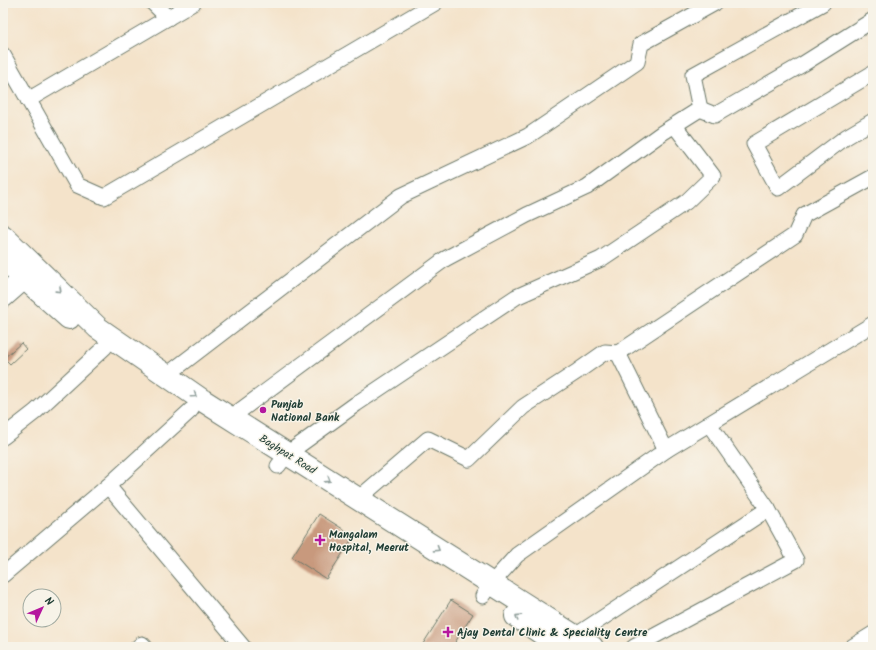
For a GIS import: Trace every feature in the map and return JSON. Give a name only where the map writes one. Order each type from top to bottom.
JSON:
[{"type":"main road","name":"Baghpat Road","points":[[3,236],[16,266],[98,328],[230,418],[282,460],[358,499],[487,590],[574,644]]},
{"type":"main road","points":[[3,297],[16,266],[57,309],[156,386],[191,410],[282,460],[487,590]]},
{"type":"street","points":[[153,3],[168,18]]},
{"type":"street","points":[[28,100],[193,3]]},
{"type":"street","points":[[3,55],[77,185],[104,197],[435,3]]},
{"type":"street","points":[[167,376],[401,196],[528,136],[637,62],[640,44],[715,3]]},
{"type":"street","points":[[700,110],[693,75],[823,3]]},
{"type":"street","points":[[700,110],[714,115],[803,64],[873,20]]},
{"type":"street","points":[[873,73],[754,144],[778,188],[846,137],[873,121]]},
{"type":"street","points":[[230,418],[445,259],[527,215],[587,187],[700,110]]},
{"type":"street","points":[[282,460],[356,404],[516,297],[601,259],[686,202],[714,176],[675,126]]},
{"type":"street","points":[[358,499],[428,439],[469,459],[523,407],[605,352],[618,353],[796,235],[804,215],[873,177]]},
{"type":"street","points":[[487,590],[517,555],[666,450],[873,324]]},
{"type":"street","points":[[3,437],[35,412],[105,347]]},
{"type":"street","points":[[618,353],[666,450]]},
{"type":"street","points":[[3,575],[108,486],[191,410]]},
{"type":"street","points":[[634,647],[796,560],[768,509],[708,424]]},
{"type":"street","points":[[108,486],[243,647]]},
{"type":"street","points":[[574,644],[768,509]]},
{"type":"street","points":[[853,647],[873,634]]},
{"type":"street","points":[[138,647],[142,644],[145,647]]},
{"type":"building","points":[[21,343],[26,349],[10,364],[4,358]]},
{"type":"building","points":[[319,514],[354,536],[326,579],[292,557]]},
{"type":"building","points":[[451,600],[473,614],[452,647],[421,647]]},
{"type":"place","name":"Punjab National Bank","points":[[263,410]]},
{"type":"place","name":"Mangalam Hospital, Meerut","points":[[320,540]]},
{"type":"place","name":"Ajay Dental Clinic & Speciality Centre","points":[[448,632]]}]
